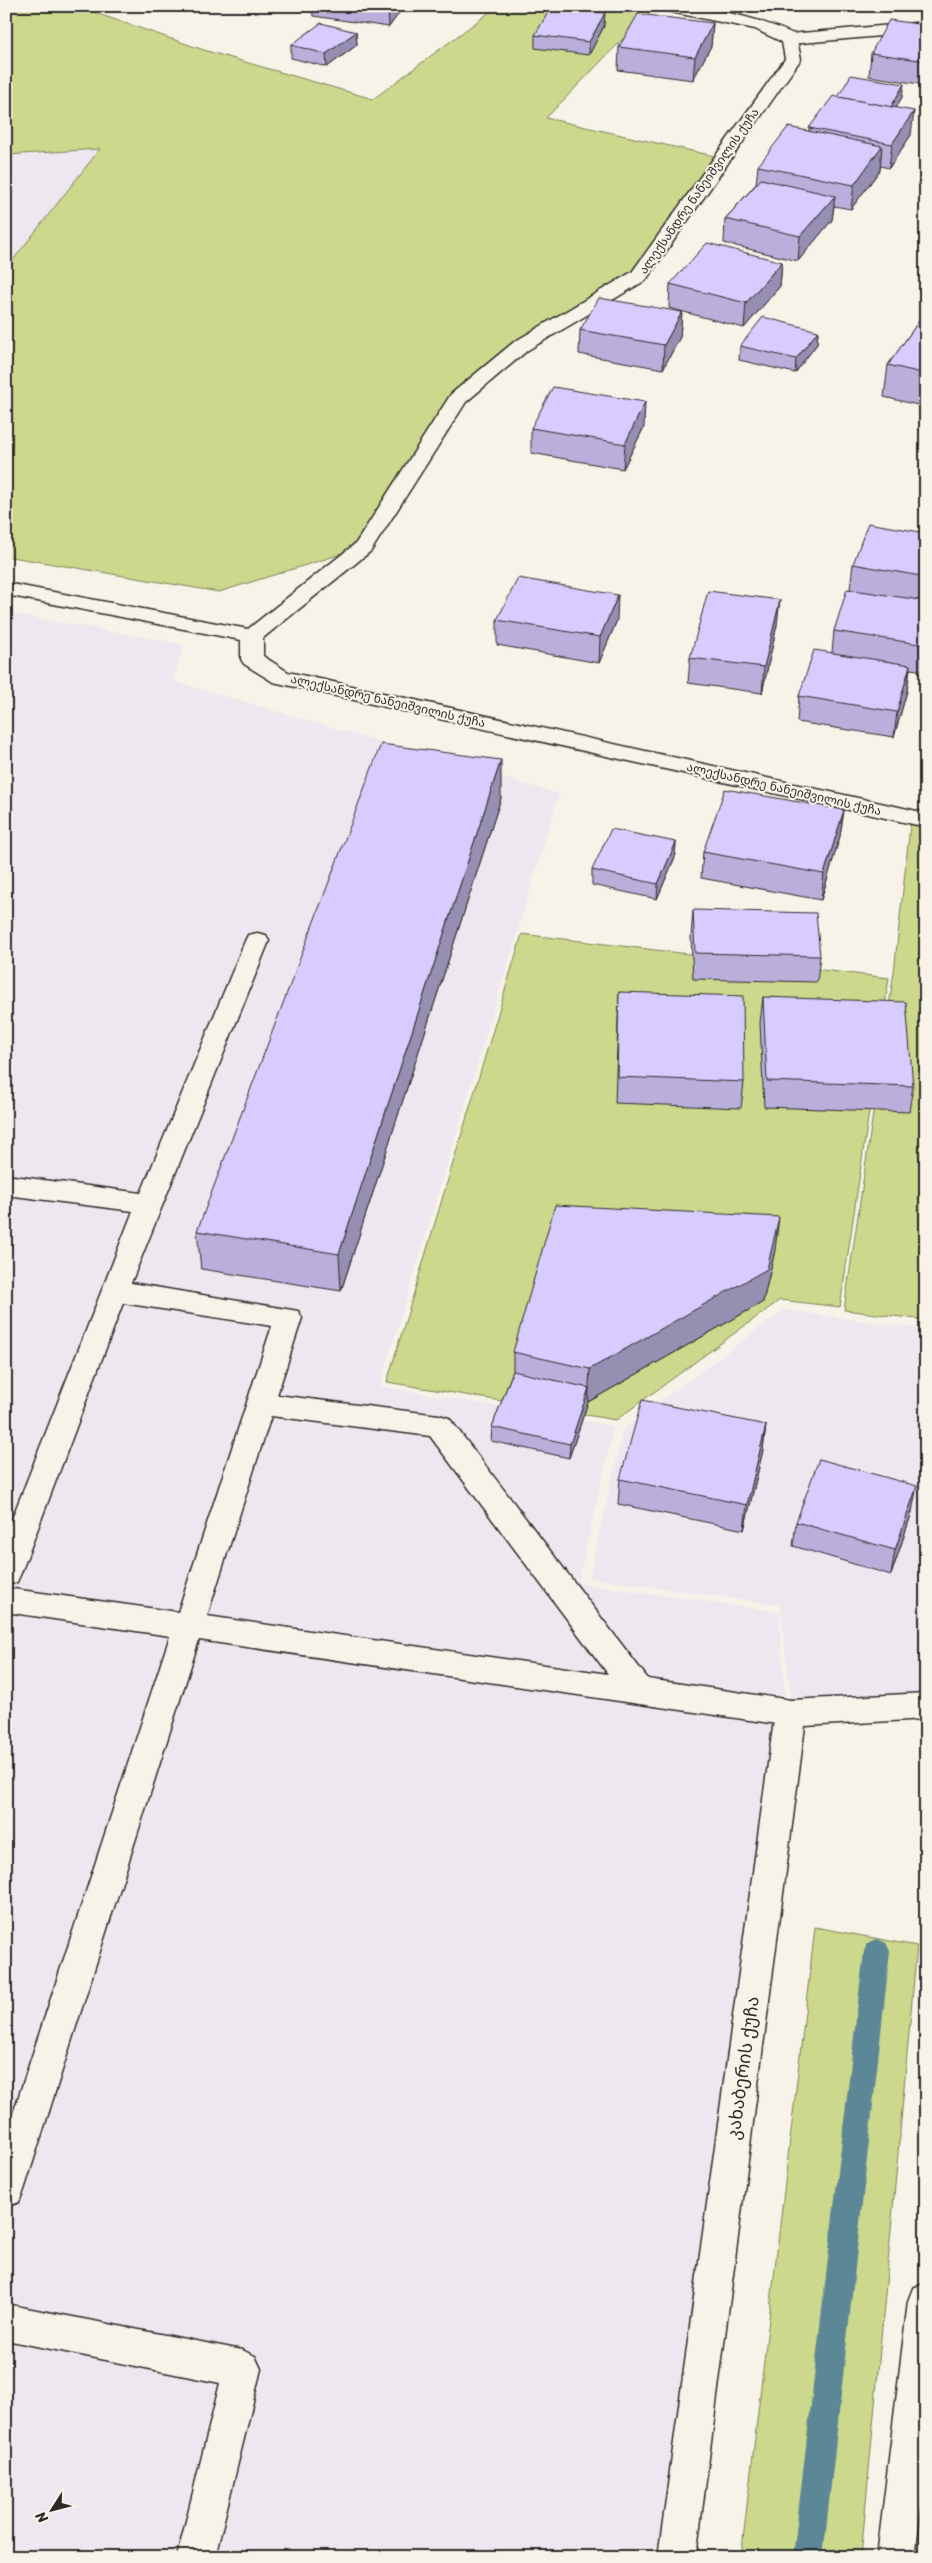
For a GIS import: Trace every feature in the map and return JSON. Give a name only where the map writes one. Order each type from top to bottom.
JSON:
[{"type":"street","points":[[666,6],[760,25],[790,40],[926,27]]},
{"type":"street","name":"ალექსანდრე ნანეიშვილის ქუჩა","points":[[790,40],[793,59],[639,276],[521,346],[458,398],[364,547],[252,636],[252,659],[281,677],[926,820]]},
{"type":"street","points":[[6,589],[252,636]]},
{"type":"street","points":[[6,1573],[114,1291],[257,941]]},
{"type":"street","points":[[6,1185],[150,1204]]},
{"type":"street","points":[[6,2190],[288,1318],[114,1291]]},
{"type":"street","points":[[260,1404],[439,1426],[639,1691]]},
{"type":"street","points":[[6,1600],[792,1712],[926,1706]]},
{"type":"street","name":"კახაბერის ქუჩა","points":[[677,2557],[792,1712]]},
{"type":"street","points":[[896,2557],[926,2301]]},
{"type":"street","points":[[6,2322],[242,2369],[196,2557]]},
{"type":"shaded area","points":[[101,149],[6,269],[6,155]]},
{"type":"shaded area","points":[[6,613],[184,644],[173,681],[559,794],[380,1386],[614,1426],[578,1583],[779,1612],[786,1712],[664,2557],[6,2557]]},
{"type":"shaded area","points":[[784,1310],[926,1329],[926,1695],[791,1701],[780,1605],[589,1578],[623,1429]]},
{"type":"green space","points":[[6,6],[75,6],[207,51],[373,99],[498,6],[655,6],[546,118],[723,158],[639,276],[521,346],[458,398],[364,547],[219,592],[6,556],[6,269],[100,149],[6,155]]},
{"type":"green space","points":[[911,817],[926,820],[926,1320],[844,1310],[894,972]]},
{"type":"green space","points":[[522,934],[889,978],[840,1307],[780,1300],[616,1420],[387,1382]]},
{"type":"green space","points":[[815,1927],[917,1946],[861,2557],[741,2557]]},
{"type":"building","points":[[551,7],[605,13],[589,42],[535,35]]},
{"type":"building","points":[[638,14],[713,23],[695,57],[619,47]]},
{"type":"building","points":[[889,20],[926,25],[926,61],[871,53]]},
{"type":"building","points":[[321,23],[356,32],[326,54],[291,45]]},
{"type":"building","points":[[851,75],[904,84],[891,107],[838,97]]},
{"type":"building","points":[[833,96],[914,111],[892,144],[809,128]]},
{"type":"building","points":[[788,127],[882,146],[854,185],[758,166]]},
{"type":"building","points":[[761,179],[835,196],[800,236],[725,219]]},
{"type":"building","points":[[707,243],[782,262],[746,303],[670,284]]},
{"type":"building","points":[[599,298],[682,312],[664,345],[580,330]]},
{"type":"building","points":[[926,311],[926,374],[888,365]]},
{"type":"building","points":[[763,317],[818,331],[796,359],[740,346]]},
{"type":"building","points":[[553,387],[645,402],[625,444],[531,428]]},
{"type":"building","points":[[868,523],[926,533],[926,577],[853,564]]},
{"type":"building","points":[[518,578],[618,595],[600,637],[497,620]]},
{"type":"building","points":[[847,589],[926,601],[926,645],[834,631]]},
{"type":"building","points":[[708,591],[780,600],[764,667],[690,658]]},
{"type":"building","points":[[814,650],[910,665],[897,712],[799,696]]},
{"type":"building","points":[[381,744],[501,760],[339,1254],[197,1231]]},
{"type":"building","points":[[725,789],[844,810],[824,874],[703,852]]},
{"type":"building","points":[[611,829],[676,842],[658,884],[592,870]]},
{"type":"building","points":[[693,910],[816,913],[820,956],[695,953]]},
{"type":"building","points":[[619,992],[743,996],[744,1082],[617,1077]]},
{"type":"building","points":[[763,997],[906,1002],[913,1086],[767,1081]]},
{"type":"building","points":[[555,1205],[779,1217],[767,1269],[590,1369],[513,1352]]},
{"type":"building","points":[[513,1371],[589,1388],[570,1444],[492,1427]]},
{"type":"building","points":[[642,1400],[766,1425],[747,1505],[620,1479]]},
{"type":"building","points":[[819,1459],[917,1486],[895,1550],[796,1522]]},
{"type":"waterway","points":[[808,2557],[877,1951]]}]
